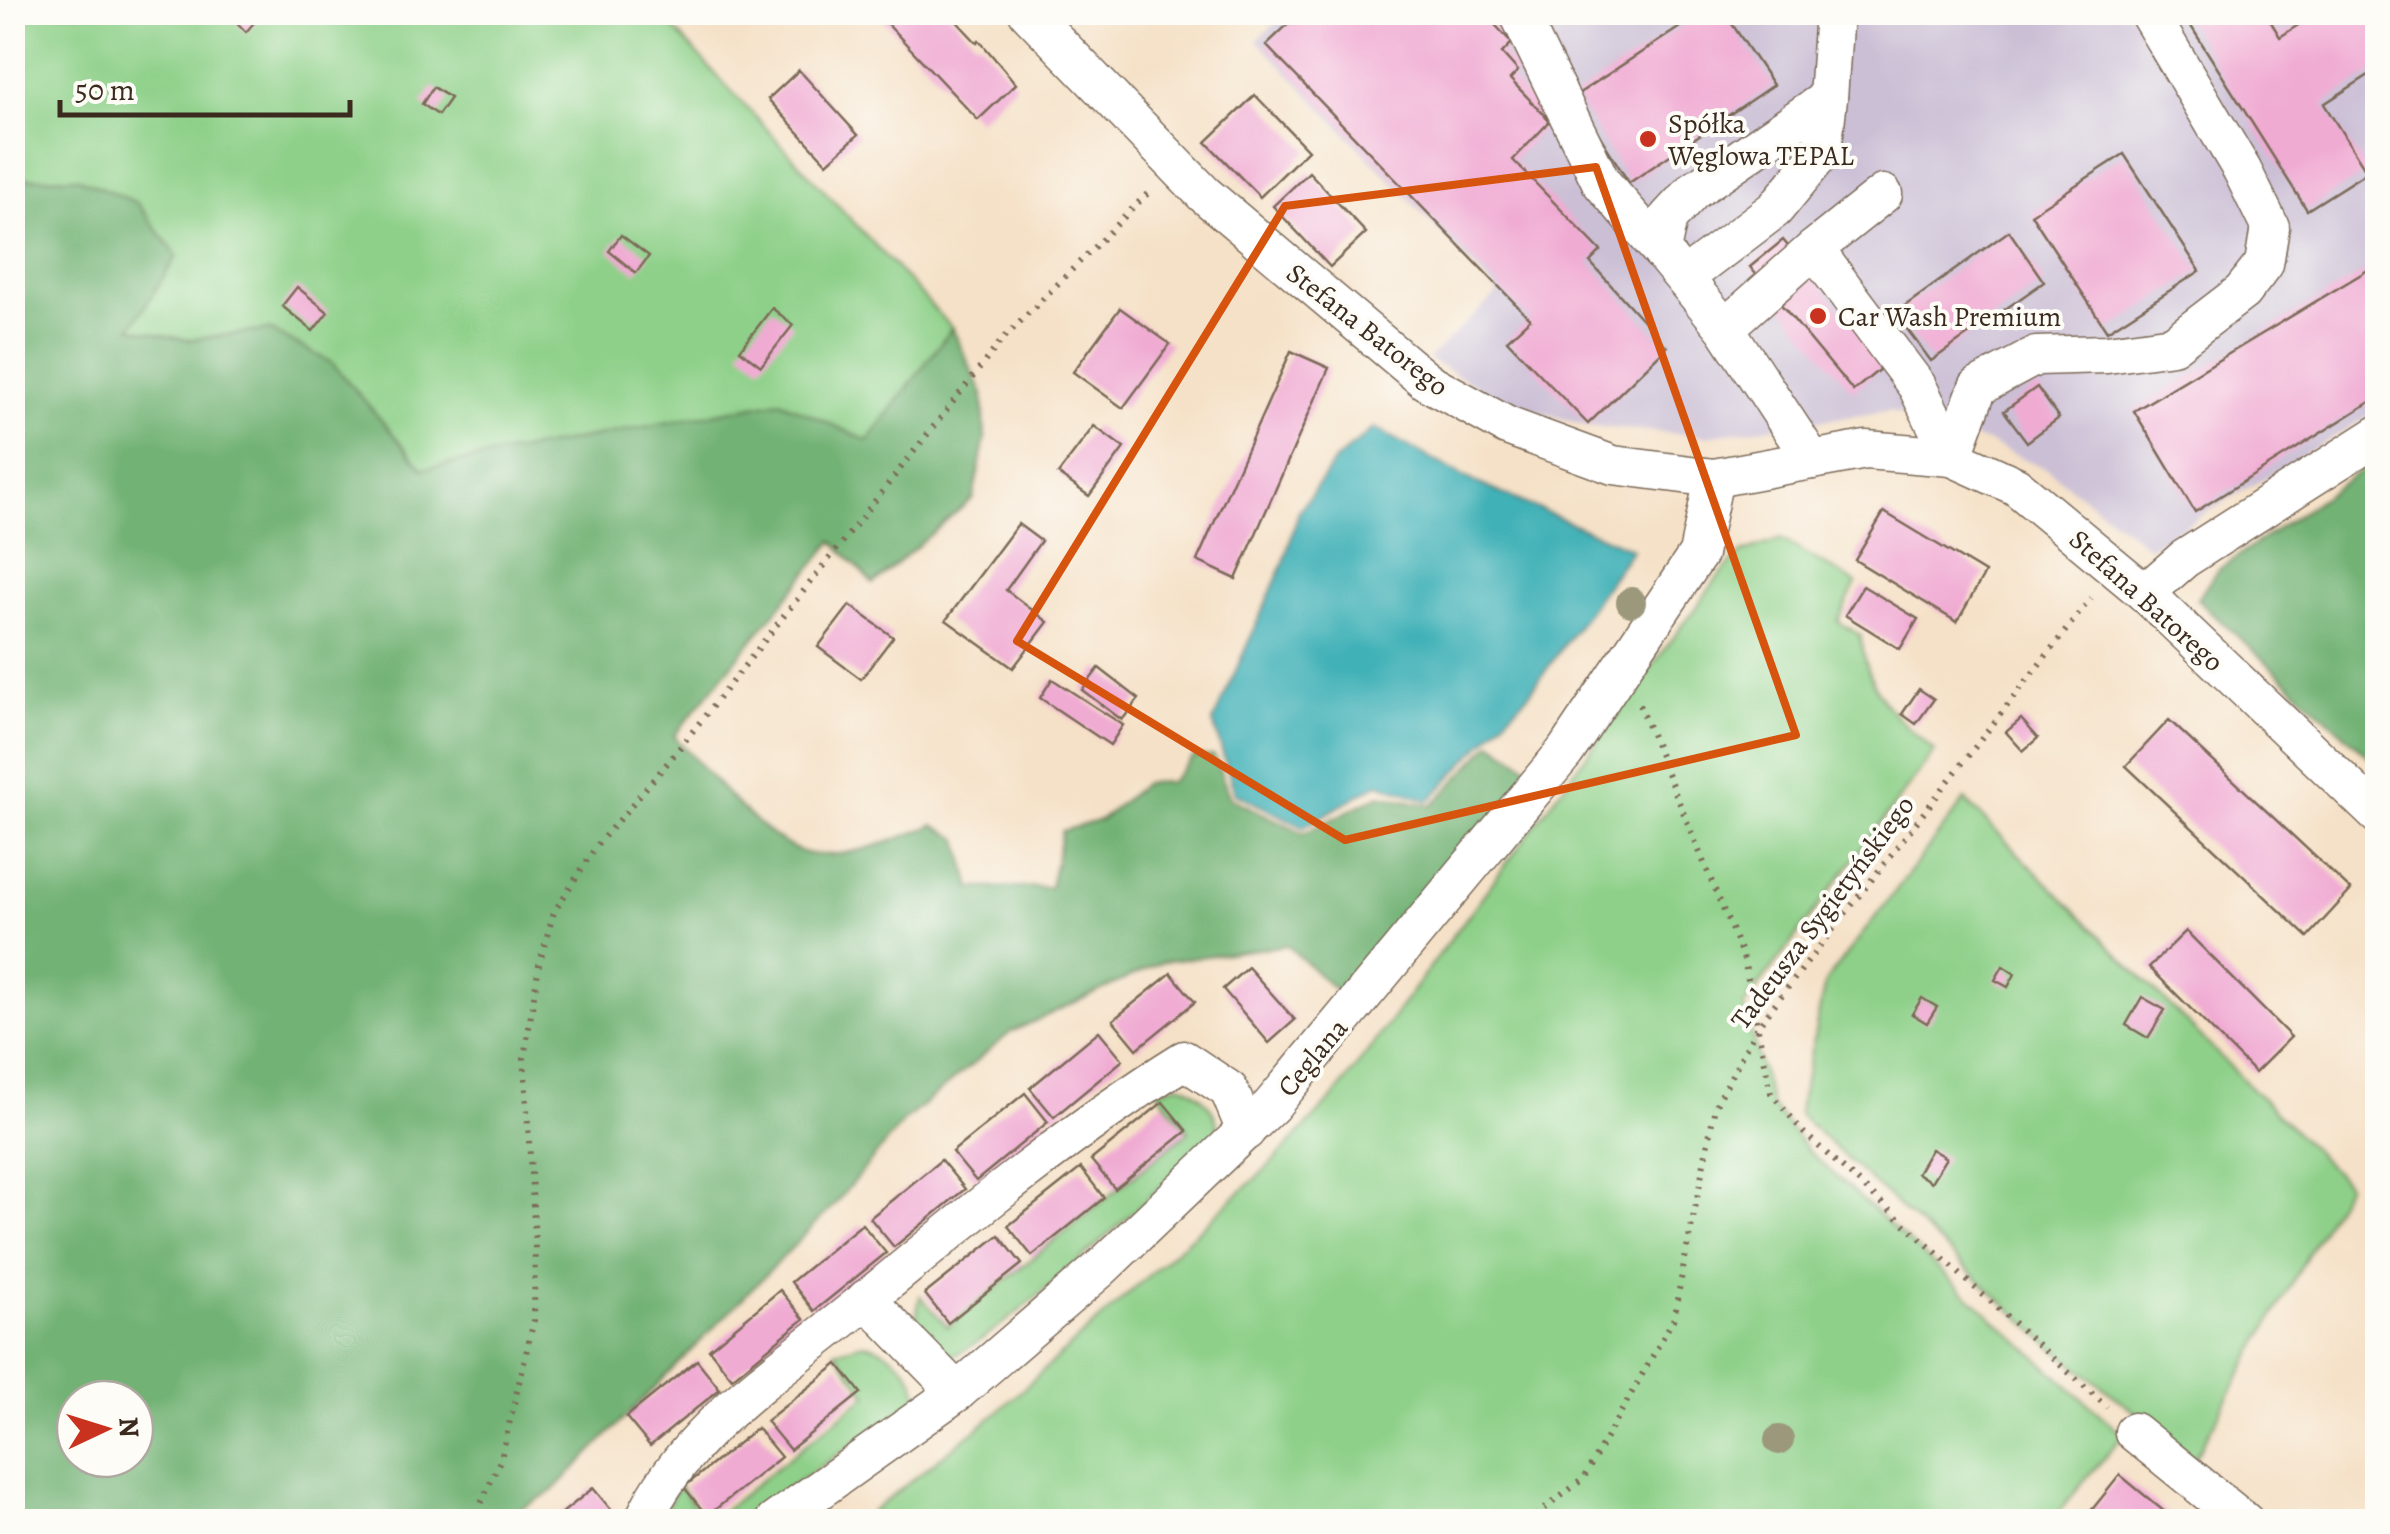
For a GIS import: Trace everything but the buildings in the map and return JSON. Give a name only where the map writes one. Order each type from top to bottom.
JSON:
[{"type":"street","name":"Stefana Batorego","points":[[1028,12],[1176,164],[1264,246],[1426,381],[1506,426],[1613,464],[1714,478],[1866,450],[1952,457],[2016,486],[2144,593],[2378,815]]},
{"type":"street","points":[[1518,12],[1602,182],[1725,328],[1812,460]]},
{"type":"street","points":[[1672,265],[1775,209],[1822,152],[1834,12]]},
{"type":"street","points":[[1952,457],[1978,388],[2036,356],[2106,354],[2173,344],[2242,292],[2264,264],[2270,227],[2242,170],[2148,12]]},
{"type":"street","points":[[1672,265],[1668,218],[1693,190],[1828,98]]},
{"type":"street","points":[[1725,328],[1883,194]]},
{"type":"street","points":[[1814,249],[1918,386],[1952,457]]},
{"type":"street","points":[[2144,593],[2184,559],[2378,435]]},
{"type":"street","name":"Ceglana","points":[[774,1522],[957,1392],[1100,1269],[1246,1131],[1565,752],[1698,554],[1714,478]]},
{"type":"street","points":[[643,1522],[656,1493],[703,1434],[1018,1176],[1121,1100],[1184,1060],[1228,1090],[1246,1131]]},
{"type":"street","points":[[866,1300],[957,1392]]},
{"type":"street","points":[[2134,1432],[2245,1522]]},
{"type":"path","points":[[473,1522],[501,1458],[534,1320],[535,1238],[524,1058],[539,964],[554,912],[598,845],[670,760],[1002,340],[1176,164]]},
{"type":"path","name":"Tadeusza Sygietyńskiego","points":[[1528,1522],[1584,1479],[1672,1320],[1715,1107],[1757,1027],[2114,569]]},
{"type":"path","points":[[1623,668],[1744,960],[1771,1093],[1804,1134],[2134,1432]]},
{"type":"highlighted area","points":[[1596,167],[1796,735],[1345,840],[1017,641],[1285,206]]},
{"type":"shaded area","points":[[1288,12],[2377,13],[2377,411],[2149,547],[2047,469],[1984,441],[1890,411],[1705,436],[1586,426],[1502,400],[1428,359],[1498,293],[1257,40]]},
{"type":"green space","points":[[569,12],[669,24],[952,328],[868,441],[780,401],[423,469],[332,363],[270,330],[186,340],[130,328],[177,256],[137,203],[76,177],[13,179],[12,13]]},
{"type":"green space","points":[[76,177],[137,203],[177,256],[131,328],[186,340],[269,330],[332,363],[423,469],[780,401],[868,441],[952,328],[983,394],[985,439],[973,498],[873,584],[833,541],[674,736],[754,820],[789,846],[806,853],[854,852],[934,825],[959,839],[971,888],[1050,887],[1062,831],[1101,820],[1144,783],[1170,782],[1194,757],[1214,756],[1230,798],[1304,833],[1380,795],[1432,806],[1492,742],[1533,770],[1336,991],[1287,945],[1162,962],[1011,1032],[904,1121],[835,1204],[553,1491],[499,1521],[13,1521],[12,179]]},
{"type":"green space","points":[[2377,459],[2377,764],[2197,599],[2217,571]]},
{"type":"green space","points":[[1781,539],[1856,583],[1838,621],[1861,636],[1869,674],[1884,702],[1935,751],[1744,1006],[1771,1105],[1809,1152],[2123,1435],[2051,1521],[859,1522],[992,1417],[1266,1169],[1334,1097],[1719,576],[1741,553]]},
{"type":"green space","points":[[1965,800],[2347,1184],[2194,1459],[2051,1346],[1798,1114],[1825,983]]},
{"type":"green space","points":[[1179,1084],[1206,1102],[1215,1116],[1218,1132],[1040,1294],[968,1348],[948,1356],[915,1323],[920,1296],[948,1327],[1189,1131],[1157,1091]]},
{"type":"green space","points":[[863,1343],[883,1350],[901,1363],[913,1380],[918,1400],[741,1521],[709,1522],[867,1395],[835,1351]]},
{"type":"green space","points":[[678,1485],[706,1521],[660,1522]]},
{"type":"water","points":[[1374,428],[1477,483],[1632,549],[1532,690],[1429,801],[1379,783],[1304,827],[1235,793],[1213,722],[1284,562],[1299,511],[1336,460]]},
{"type":"place","name":"Spółka Węglowa TEPAL","points":[[1648,139]]},
{"type":"place","name":"Car Wash Premium","points":[[1818,316]]}]
